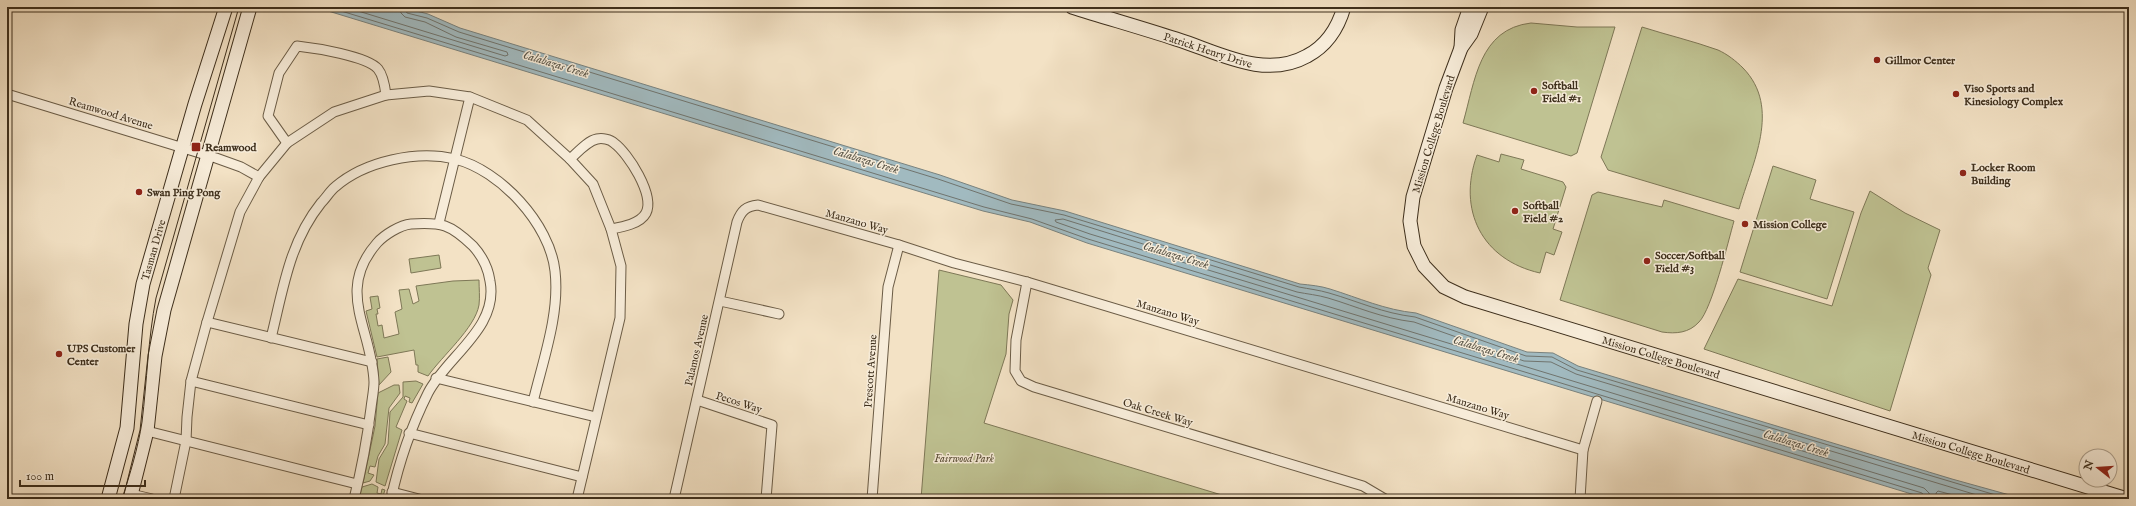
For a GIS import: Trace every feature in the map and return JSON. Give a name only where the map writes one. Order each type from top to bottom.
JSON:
[{"type":"street","name":"Tasman Drive","points":[[108,499],[127,428],[136,324],[143,284],[182,148],[226,7]]},
{"type":"street","points":[[152,499],[130,497],[148,431],[155,356],[164,310],[250,7]]},
{"type":"street","name":"Patrick Henry Drive","points":[[1072,7],[1236,60],[1258,65],[1276,66],[1290,64],[1318,49],[1338,24],[1344,7]]},
{"type":"street","name":"Mission College Boulevard","points":[[1470,7],[1462,30],[1461,48],[1446,88],[1413,197],[1410,221],[1414,246],[1418,257],[1430,274],[1448,290],[1465,297],[2127,499]]},
{"type":"street","name":"Mission College Boulevard","points":[[1461,48],[1472,34],[1482,7]]},
{"type":"street","points":[[287,143],[268,116],[279,73],[297,46],[327,50],[370,63],[381,72],[386,95]]},
{"type":"street","points":[[174,499],[186,441],[186,417],[191,381],[240,212],[259,177],[287,143],[334,112],[386,95],[429,91],[470,97],[527,120],[570,159],[593,184],[611,229],[621,266],[620,318],[577,499]]},
{"type":"street","name":"Reamwood Avenue","points":[[7,94],[208,156],[241,167],[259,177]]},
{"type":"street","points":[[439,223],[470,97]]},
{"type":"street","points":[[570,159],[590,142],[606,139],[614,143],[628,159],[641,180],[647,194],[646,213],[641,219],[627,225],[611,229]]},
{"type":"street","points":[[271,338],[292,253],[308,220],[335,187],[373,164],[413,156],[455,159],[480,170],[513,193],[540,229],[549,250],[555,270],[554,310],[533,402]]},
{"type":"street","name":"Manzano Way","points":[[745,208],[758,205],[899,245],[954,264],[1028,282],[1583,450]]},
{"type":"street","name":"Palamos Avenue","points":[[674,499],[737,222],[740,213],[745,208]]},
{"type":"street","points":[[354,499],[368,440],[374,383],[372,362],[356,294],[358,277],[365,257],[380,240],[408,224],[439,223],[456,231],[479,253],[488,268],[492,289],[488,311],[479,329],[436,378],[409,433],[391,496],[419,499]]},
{"type":"street","name":"Prescott Avenue","points":[[872,499],[888,287],[899,245]]},
{"type":"street","name":"Oak Creek Way","points":[[1028,282],[1016,340],[1015,371],[1021,381],[1042,389],[1363,486],[1385,499]]},
{"type":"street","points":[[720,301],[779,314]]},
{"type":"street","points":[[207,322],[372,362]]},
{"type":"street","points":[[436,378],[596,417]]},
{"type":"street","points":[[191,381],[369,425]]},
{"type":"street","name":"Pecos Way","points":[[697,400],[772,425],[766,499]]},
{"type":"street","points":[[1580,499],[1583,450],[1597,401]]},
{"type":"street","points":[[148,431],[358,484]]},
{"type":"street","points":[[409,433],[582,477]]},
{"type":"green space","name":"Softball Field #1","points":[[1531,23],[1577,27],[1615,27],[1577,153],[1571,156],[1463,123],[1476,74],[1490,46],[1500,35],[1514,27]]},
{"type":"green space","points":[[1642,27],[1718,50],[1743,68],[1755,84],[1761,100],[1762,118],[1760,136],[1756,155],[1739,209],[1608,170],[1601,157]]},
{"type":"green space","name":"Softball Field #2","points":[[1501,154],[1524,160],[1521,169],[1563,182],[1566,187],[1553,229],[1562,232],[1554,255],[1546,252],[1540,273],[1520,266],[1503,257],[1489,244],[1479,230],[1473,213],[1470,195],[1472,175],[1477,155],[1499,162]]},
{"type":"green space","points":[[1773,166],[1816,180],[1810,199],[1854,212],[1827,299],[1740,272]]},
{"type":"green space","points":[[1870,191],[1905,213],[1940,230],[1928,268],[1931,275],[1890,411],[1704,349],[1738,279],[1832,306],[1861,213]]},
{"type":"green space","name":"Soccer/Softball Field #3","points":[[1598,192],[1662,207],[1664,200],[1734,221],[1709,304],[1704,315],[1695,326],[1682,332],[1662,332],[1560,300],[1592,195]]},
{"type":"green space","points":[[439,255],[441,268],[411,273],[409,259]]},
{"type":"green space","name":"Fairwood Park","points":[[939,270],[1001,285],[1013,300],[1009,314],[1006,354],[984,423],[1235,499],[921,499]]},
{"type":"green space","points":[[479,280],[479,305],[476,314],[465,332],[428,376],[418,372],[418,365],[416,365],[414,350],[377,357],[366,311],[372,309],[370,297],[378,296],[380,308],[377,309],[378,314],[376,314],[378,326],[382,325],[384,338],[399,334],[395,312],[402,309],[399,290],[409,289],[413,304],[419,301],[416,286],[453,281]]},
{"type":"green space","points":[[388,357],[391,372],[379,385],[377,359]]},
{"type":"green space","points":[[416,381],[423,384],[412,403],[409,402],[410,398],[405,396],[404,399],[407,401],[396,427],[402,430],[385,486],[376,482],[379,459],[388,444],[390,412],[403,397],[403,382]]},
{"type":"green space","points":[[394,385],[399,385],[400,393],[389,408],[385,444],[378,456],[375,467],[370,466],[368,473],[374,475],[370,481],[363,483],[375,426],[378,393]]},
{"type":"green space","points":[[372,484],[378,487],[377,493],[381,494],[382,489],[385,490],[382,499],[359,499],[362,487]]},
{"type":"water","name":"Calabazas Creek","points":[[315,7],[401,7],[428,14],[460,28],[940,175],[1012,200],[1065,211],[1300,284],[1327,288],[1383,306],[1416,313],[1527,352],[1553,353],[1578,366],[1952,479],[2024,499],[1928,499],[1087,243],[1030,222],[983,211]]},
{"type":"tram line","points":[[122,499],[131,471],[142,422],[149,344],[156,298],[239,7]]},
{"type":"place","name":"Gillmor Center","points":[[1877,60]]},
{"type":"place","name":"Softball Field #1","points":[[1534,91]]},
{"type":"place","name":"Viso Sports and Kinesiology Complex","points":[[1956,94]]},
{"type":"place","name":"Reamwood","points":[[196,147]]},
{"type":"place","name":"Locker Room Building","points":[[1963,173]]},
{"type":"place","name":"Swan Ping Pong","points":[[139,192]]},
{"type":"place","name":"Softball Field #2","points":[[1515,211]]},
{"type":"place","name":"Mission College","points":[[1745,224]]},
{"type":"place","name":"Soccer/Softball Field #3","points":[[1647,261]]},
{"type":"place","name":"UPS Customer Center","points":[[59,354]]}]
